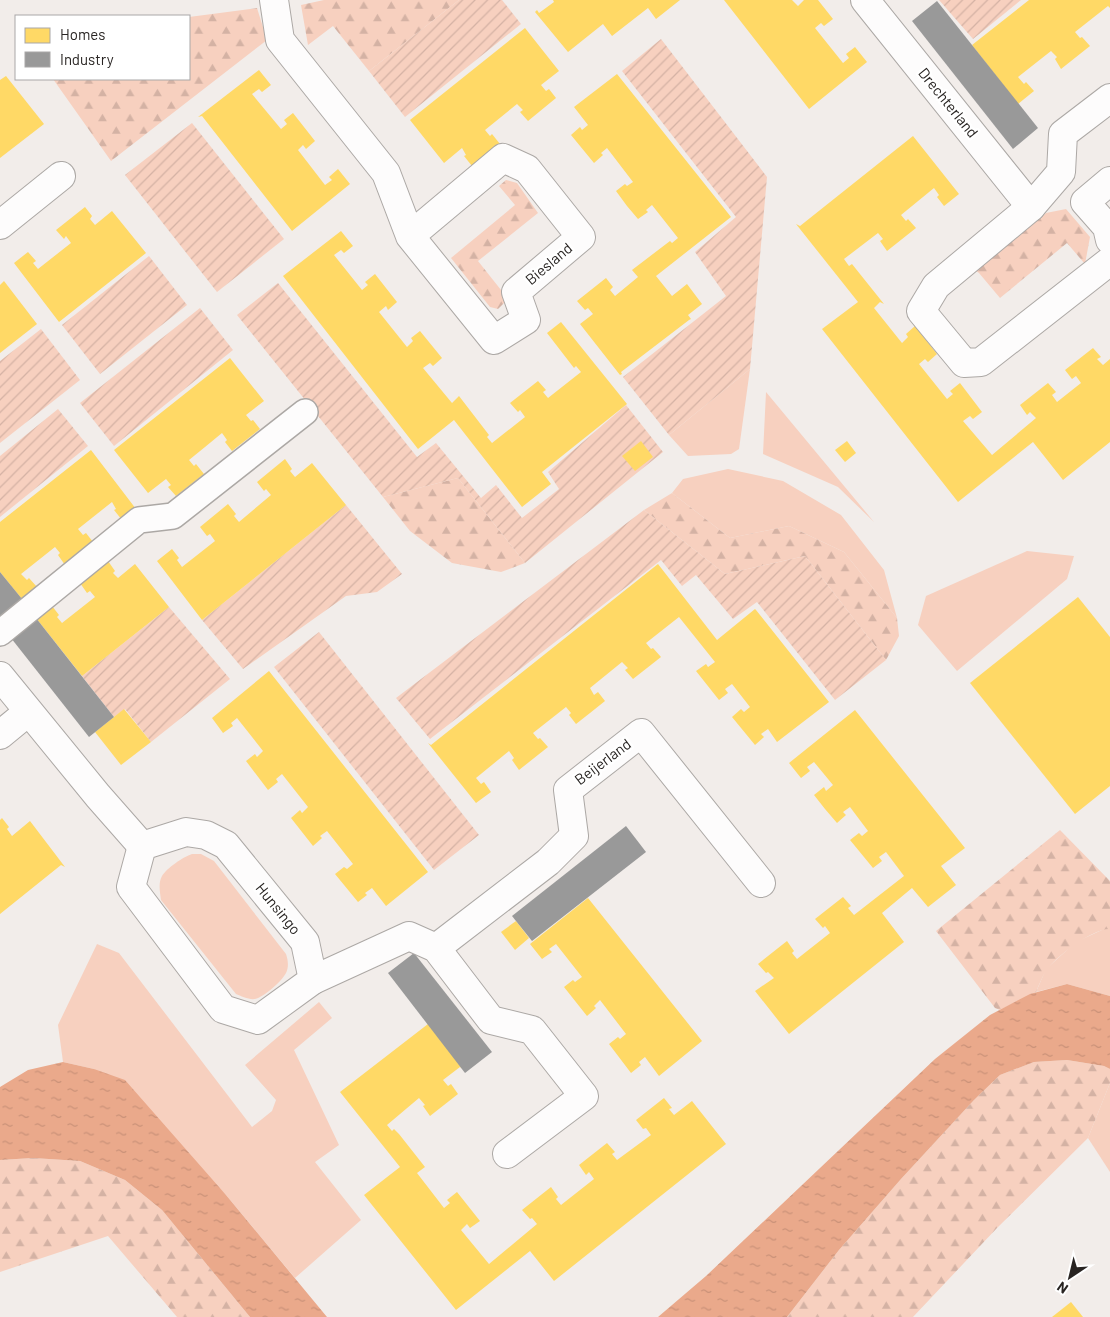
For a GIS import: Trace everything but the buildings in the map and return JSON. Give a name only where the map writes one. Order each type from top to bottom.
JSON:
[{"type":"street","name":"Biesland","points":[[274,0],[280,40],[386,174],[410,236],[494,340],[526,320],[516,292],[581,237],[527,169],[503,158],[410,236]]},
{"type":"street","name":"Drechterland","points":[[865,0],[1031,207]]},
{"type":"street","points":[[1110,98],[1063,134],[1061,172],[1031,207],[936,286],[921,311],[964,363],[981,362],[1110,260]]},
{"type":"street","points":[[1061,172],[1107,227],[1110,240]]},
{"type":"street","points":[[0,225],[61,176]]},
{"type":"street","points":[[1085,202],[1110,181]]},
{"type":"street","points":[[0,634],[139,520],[173,516],[305,412]]},
{"type":"street","points":[[0,676],[98,796],[142,846],[131,887],[223,1009],[258,1020],[313,980],[408,936],[436,948],[491,1020],[532,1030],[584,1096],[507,1154]]},
{"type":"street","points":[[0,735],[28,712]]},
{"type":"street","name":"Beijerland","points":[[436,948],[548,862],[574,836],[568,790],[641,733],[761,883]]},
{"type":"street","name":"Hunsingo","points":[[142,846],[186,832],[206,835],[226,845],[305,942],[313,980]]},
{"type":"green space","points":[[324,0],[459,0],[369,71],[333,26],[308,45],[301,5]]},
{"type":"green space","points":[[459,0],[502,0],[521,24],[405,117],[369,71]]},
{"type":"green space","points":[[939,0],[1021,0],[973,39]]},
{"type":"green space","points":[[257,8],[267,40],[111,161],[54,80],[190,80],[190,17]]},
{"type":"green space","points":[[661,39],[767,177],[750,369],[669,435],[623,377],[726,296],[695,252],[736,217],[622,71]]},
{"type":"green space","points":[[192,123],[284,239],[217,292],[125,175]]},
{"type":"green space","points":[[506,180],[517,183],[538,213],[478,261],[505,295],[504,303],[498,309],[490,307],[451,258],[515,205],[499,186]]},
{"type":"green space","points":[[1066,209],[1090,237],[1085,264],[1067,243],[1000,298],[976,271],[1046,213]]},
{"type":"green space","points":[[149,256],[187,305],[100,374],[62,325]]},
{"type":"green space","points":[[278,283],[417,457],[436,443],[481,498],[496,485],[522,518],[559,489],[548,472],[626,405],[663,452],[525,563],[458,478],[383,497],[237,315]]},
{"type":"green space","points":[[200,308],[233,350],[114,446],[80,403]]},
{"type":"green space","points":[[41,329],[80,380],[0,443],[0,361]]},
{"type":"green space","points":[[750,369],[739,449],[731,454],[688,456],[669,435]]},
{"type":"green space","points":[[766,392],[874,522],[838,487],[763,454]]},
{"type":"green space","points":[[58,409],[88,446],[0,517],[0,456]]},
{"type":"green space","points":[[728,469],[783,481],[841,515],[884,570],[897,618],[844,552],[789,526],[730,538],[672,493],[683,479]]},
{"type":"green space","points":[[458,478],[525,563],[501,572],[452,563],[410,531],[383,497]]},
{"type":"green space","points":[[672,493],[730,538],[789,526],[844,552],[897,618],[899,636],[886,660],[805,556],[725,574],[644,510]]},
{"type":"green space","points":[[346,505],[402,574],[377,592],[346,596],[243,669],[202,620]]},
{"type":"green space","points":[[644,510],[725,574],[805,556],[886,660],[835,700],[757,602],[733,619],[696,575],[682,586],[661,560],[430,739],[396,698]]},
{"type":"green space","points":[[1027,551],[1074,556],[1067,579],[957,671],[918,625],[926,596]]},
{"type":"green space","points":[[169,607],[230,679],[151,742],[125,709],[114,717],[82,676]]},
{"type":"green space","points":[[319,632],[479,835],[434,870],[274,667]]},
{"type":"green space","points":[[1060,830],[1110,881],[1110,929],[1094,933],[1075,944],[1057,958],[1046,971],[1036,992],[1000,1010],[995,1008],[936,931]]},
{"type":"green space","points":[[192,854],[201,854],[214,861],[286,954],[288,968],[286,973],[281,980],[259,998],[250,999],[236,994],[161,900],[160,885],[162,876],[176,863]]},
{"type":"green space","points":[[1104,929],[1110,929],[1110,996],[1067,984],[1036,992],[1046,969],[1076,942]]},
{"type":"green space","points":[[97,944],[119,953],[252,1127],[272,1111],[276,1100],[245,1065],[319,1002],[332,1018],[294,1050],[339,1145],[315,1162],[361,1220],[295,1278],[226,1195],[94,1069],[63,1062],[58,1025]]},
{"type":"green space","points":[[1067,1060],[1104,1066],[1110,1069],[1110,1083],[1088,1138],[997,1228],[913,1317],[787,1317],[839,1250],[901,1179],[974,1100],[1000,1075],[1034,1062]]},
{"type":"green space","points":[[1110,1083],[1110,1172],[1088,1138]]},
{"type":"green space","points":[[33,1158],[80,1161],[125,1180],[162,1210],[250,1317],[177,1317],[108,1236],[0,1272],[0,1160]]},
{"type":"water","points":[[1067,984],[1110,996],[1110,1069],[1104,1066],[1067,1060],[1034,1062],[1000,1075],[974,1100],[901,1179],[839,1250],[787,1317],[658,1317],[706,1276],[935,1059],[990,1015],[1030,994]]},
{"type":"water","points":[[63,1062],[94,1069],[125,1080],[226,1195],[327,1317],[250,1317],[162,1210],[125,1180],[80,1161],[33,1158],[0,1160],[0,1087],[28,1070]]}]
